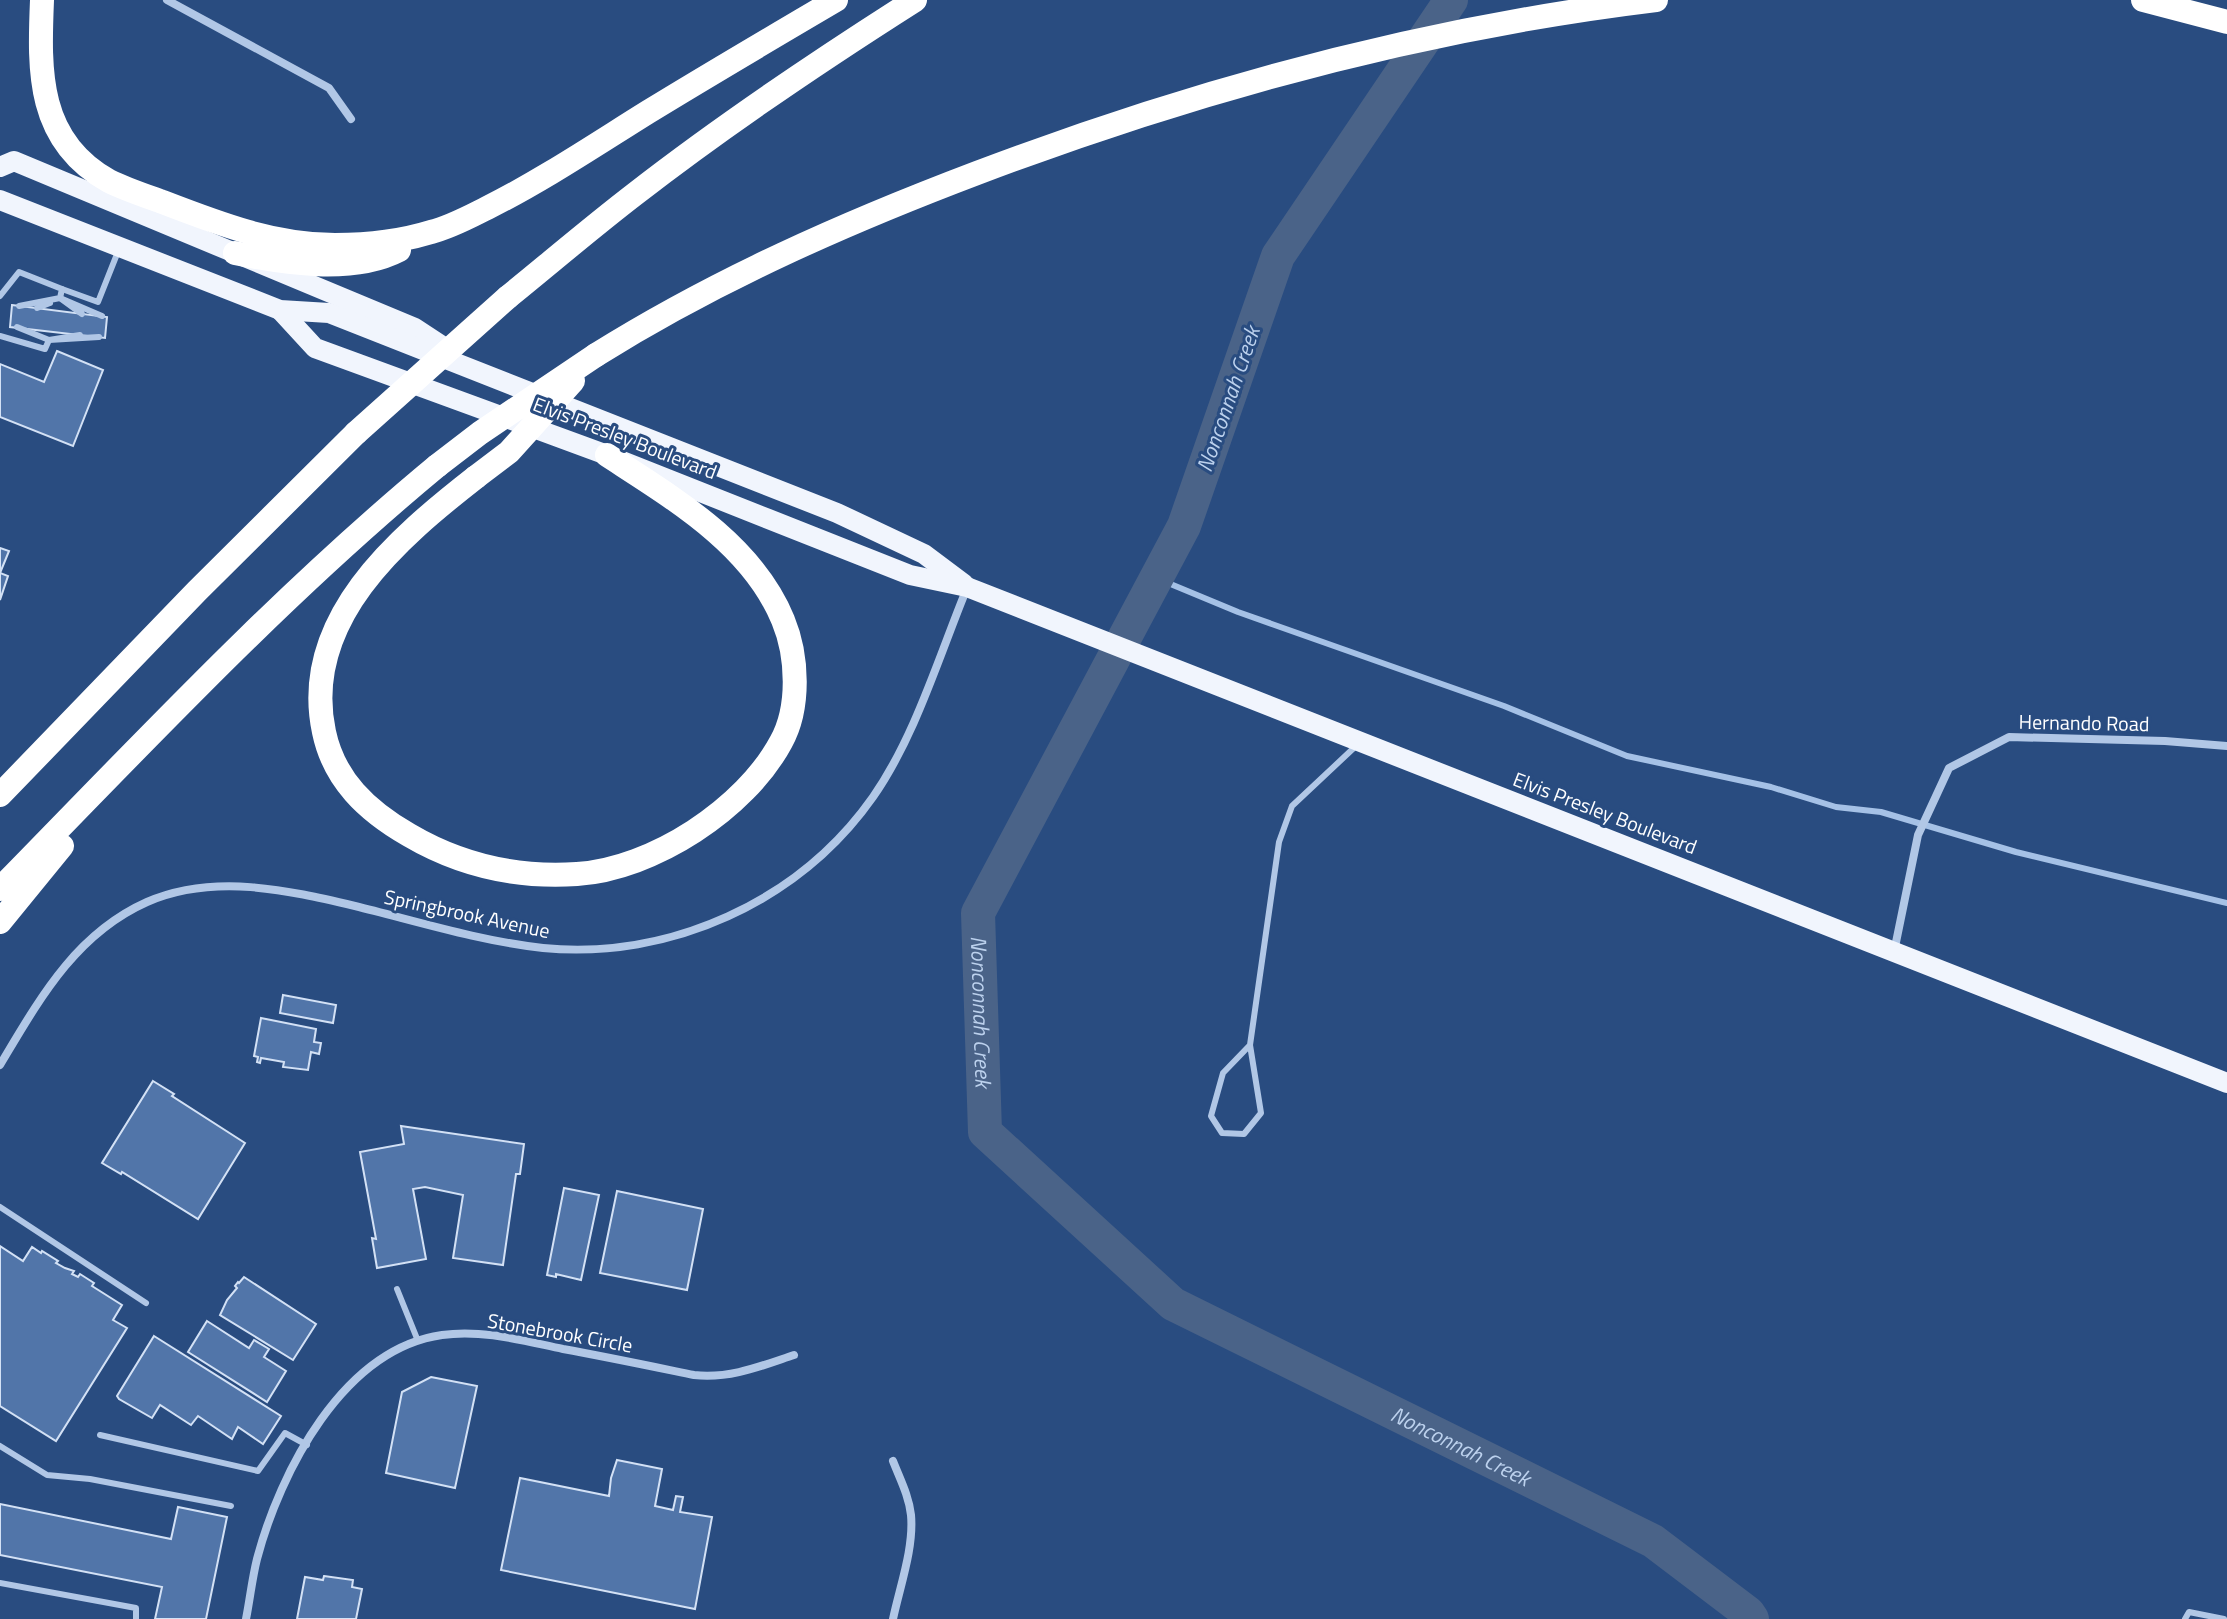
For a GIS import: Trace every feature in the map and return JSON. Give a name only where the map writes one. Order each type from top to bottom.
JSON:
[{"type":"highway","points":[[42,0],[41,82],[50,115],[68,145],[90,167],[111,181],[230,227],[290,241],[336,245],[382,241],[451,226],[504,199],[836,0]]},
{"type":"highway","points":[[0,795],[356,433],[508,297],[634,194],[792,80],[915,0]]},
{"type":"highway","points":[[0,889],[243,642],[390,505],[480,433],[596,355],[683,303],[818,237],[1033,152],[1191,99],[1401,44],[1656,0]]},
{"type":"highway","points":[[2143,0],[2227,22]]},
{"type":"highway","points":[[235,253],[292,264],[347,262],[393,253],[429,233]]},
{"type":"highway","points":[[596,355],[509,452],[406,535],[370,573],[343,613],[328,650],[321,681],[320,714],[332,760],[349,788],[369,808],[433,849],[470,863],[539,874],[580,874],[612,867],[687,837],[717,815],[744,792],[783,740],[794,696],[792,651],[784,621],[771,596],[753,571],[711,528],[607,455]]},
{"type":"highway","points":[[0,922],[159,726]]},
{"type":"main road","points":[[0,167],[14,161],[415,328],[487,374]]},
{"type":"main road","name":"Elvis Presley Boulevard","points":[[0,200],[280,310],[329,313],[837,513],[924,554],[967,587]]},
{"type":"main road","name":"Elvis Presley Boulevard","points":[[280,310],[315,348],[607,455],[910,575],[967,587],[2227,1083]]},
{"type":"street","points":[[167,0],[329,88],[351,119]]},
{"type":"street","name":"Springbrook Avenue","points":[[0,1065],[55,976],[88,941],[145,903],[182,890],[221,886],[269,889],[499,940],[543,948],[587,950],[637,944],[680,934],[755,903],[800,874],[848,829],[874,796],[903,745],[967,587]]},
{"type":"street","name":"Hernando Road","points":[[1894,952],[1918,835],[1949,768],[2009,737],[2165,741],[2227,746]]},
{"type":"street","name":"Stonebrook Circle","points":[[246,1619],[257,1559],[291,1470],[344,1391],[368,1368],[394,1351],[442,1335],[488,1335],[715,1377],[736,1374],[794,1355]]},
{"type":"street","points":[[893,1461],[908,1499],[911,1517],[893,1619]]},
{"type":"lane","points":[[0,296],[19,272],[98,302],[119,247]]},
{"type":"lane","points":[[59,311],[62,289]]},
{"type":"lane","points":[[37,308],[60,298]]},
{"type":"lane","points":[[60,298],[82,314]]},
{"type":"lane","points":[[19,306],[60,298],[102,316]]},
{"type":"lane","points":[[17,327],[49,340],[99,337]]},
{"type":"lane","points":[[35,329],[49,340],[80,335]]},
{"type":"lane","points":[[0,336],[45,349],[57,332]]},
{"type":"lane","points":[[1250,1045],[1223,1073],[1211,1116],[1222,1133],[1244,1134],[1261,1113],[1250,1045],[1279,842],[1292,806],[1360,742]]},
{"type":"lane","points":[[0,1207],[146,1303]]},
{"type":"lane","points":[[397,1289],[418,1341]]},
{"type":"lane","points":[[100,1435],[258,1471],[285,1433],[307,1445]]},
{"type":"lane","points":[[0,1446],[47,1475],[90,1479],[231,1506]]},
{"type":"lane","points":[[0,1583],[136,1608],[136,1619]]},
{"type":"lane","points":[[2185,1619],[2189,1612],[2224,1619]]},
{"type":"building","points":[[12,305],[107,317],[105,338],[10,327]]},
{"type":"building","points":[[57,351],[103,370],[73,446],[0,417],[0,364],[44,382]]},
{"type":"building","points":[[0,548],[9,551],[0,573]]},
{"type":"building","points":[[0,573],[8,576],[0,600]]},
{"type":"building","points":[[283,995],[336,1005],[333,1023],[280,1013]]},
{"type":"building","points":[[261,1018],[316,1029],[314,1042],[321,1043],[319,1054],[311,1052],[308,1070],[283,1067],[284,1062],[261,1058],[260,1063],[257,1062],[258,1057],[254,1056]]},
{"type":"building","points":[[153,1081],[245,1143],[198,1219],[102,1163]]},
{"type":"building","points":[[401,1126],[524,1144],[520,1174],[516,1174],[503,1265],[453,1258],[463,1195],[425,1187],[413,1189],[426,1259],[377,1268],[372,1238],[376,1239],[360,1152],[404,1144]]},
{"type":"building","points":[[564,1188],[599,1195],[581,1280],[547,1275]]},
{"type":"building","points":[[617,1191],[703,1209],[687,1290],[600,1273]]},
{"type":"building","points":[[0,1246],[23,1261],[32,1247],[42,1251],[58,1261],[56,1263],[74,1271],[72,1274],[78,1277],[80,1274],[94,1283],[92,1286],[122,1305],[113,1320],[127,1328],[56,1441],[0,1406]]},
{"type":"building","points":[[244,1277],[316,1324],[293,1360],[220,1315],[237,1288],[235,1286]]},
{"type":"building","points":[[207,1321],[249,1348],[254,1340],[269,1349],[264,1357],[286,1371],[267,1402],[188,1352]]},
{"type":"building","points":[[154,1336],[281,1416],[263,1444],[238,1427],[232,1439],[198,1416],[191,1425],[160,1405],[152,1418],[119,1399],[117,1396]]},
{"type":"building","points":[[431,1377],[477,1386],[455,1488],[386,1473],[402,1392]]},
{"type":"building","points":[[617,1460],[662,1469],[655,1506],[673,1510],[676,1496],[683,1497],[680,1512],[712,1517],[695,1609],[501,1570],[520,1478],[609,1496]]},
{"type":"building","points":[[0,1504],[171,1539],[178,1507],[227,1517],[206,1619],[155,1619],[162,1587],[0,1555]]},
{"type":"building","points":[[324,1576],[353,1580],[352,1587],[362,1589],[356,1619],[297,1619],[305,1577],[323,1580]]},
{"type":"waterway","name":"Nonconnah Creek","points":[[1451,0],[1278,256],[1184,526],[978,913],[985,1132],[1173,1304],[1653,1541],[1752,1619]]},
{"type":"waterway","points":[[1156,578],[1238,612],[1504,706],[1627,756],[1771,787],[1836,807],[1881,812],[2016,852],[2227,903]]}]
